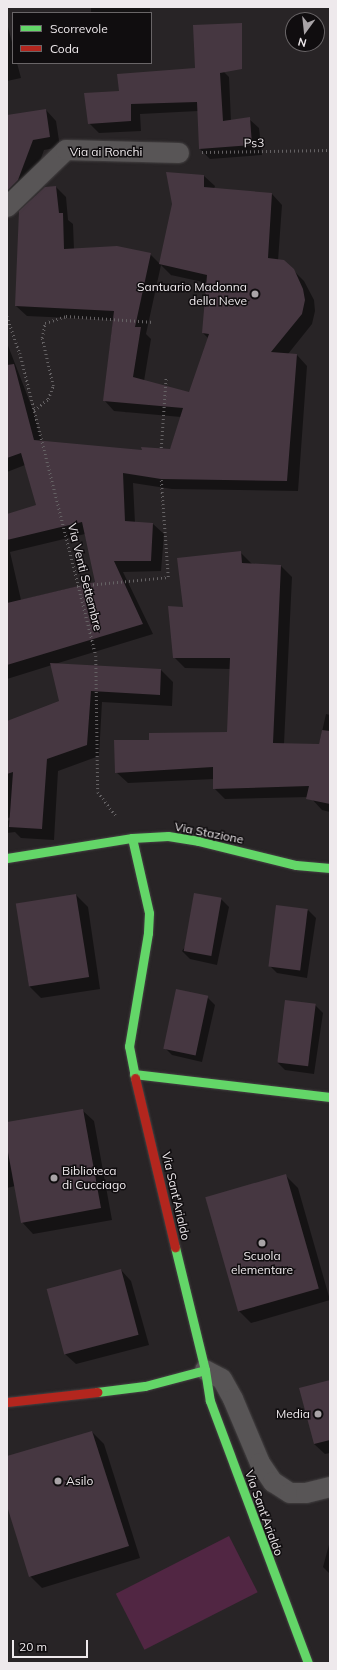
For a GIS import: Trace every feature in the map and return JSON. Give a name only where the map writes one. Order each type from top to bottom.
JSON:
[{"type":"street","name":"Via ai Ronchi","points":[[7,207],[66,150],[179,153]]},
{"type":"street","name":"Via Stazione","points":[[7,858],[132,838],[168,836],[198,840],[296,865],[330,868]]},
{"type":"street","name":"Via Sant'Arialdo","points":[[132,838],[149,912],[148,933],[129,1046],[134,1074],[205,1370],[210,1401],[308,1663]]},
{"type":"street","points":[[134,1074],[330,1097]]},
{"type":"street","points":[[7,1402],[145,1386],[205,1370],[222,1379],[233,1399],[260,1463],[272,1482],[290,1492],[306,1493],[330,1487]]},
{"type":"path","name":"Ps3","points":[[179,153],[330,150]]},
{"type":"path","name":"Via Venti Settembre","points":[[7,316],[20,353],[77,586],[96,656],[98,792],[132,838]]},
{"type":"path","points":[[34,410],[48,399],[52,386],[42,338],[45,323],[66,316],[154,322]]},
{"type":"path","points":[[161,448],[166,377]]},
{"type":"path","points":[[77,586],[168,577],[161,479]]},
{"type":"shaded area","points":[[229,1536],[258,1592],[144,1650],[116,1594]]},
{"type":"building","points":[[242,23],[242,69],[220,73],[223,121],[250,117],[252,145],[199,149],[197,102],[131,104],[131,121],[88,124],[84,93],[119,91],[117,74],[195,68],[193,25]]},
{"type":"building","points":[[46,109],[50,137],[33,140],[18,180],[7,191],[7,115]]},
{"type":"building","points":[[166,172],[204,175],[204,187],[272,193],[268,258],[284,260],[294,269],[303,289],[305,300],[302,314],[271,352],[297,354],[287,481],[161,479],[123,473],[125,521],[153,523],[151,561],[114,561],[143,624],[7,665],[7,603],[95,582],[82,522],[7,540],[7,514],[36,505],[21,453],[7,458],[7,365],[14,364],[34,440],[142,450],[141,447],[170,449],[183,408],[103,401],[114,311],[15,306],[19,211],[45,187],[56,186],[59,213],[63,213],[64,249],[117,246],[151,253],[135,327],[141,327],[133,377],[189,392],[209,334],[202,333],[207,275],[159,264],[172,204]]},
{"type":"building","points":[[241,551],[242,563],[281,565],[273,743],[319,744],[322,730],[330,731],[330,804],[306,799],[309,786],[213,789],[213,767],[115,773],[114,740],[149,740],[149,733],[227,732],[230,658],[173,658],[168,606],[183,607],[177,558]]},
{"type":"building","points":[[50,663],[161,669],[160,695],[91,691],[87,745],[47,759],[42,829],[9,827],[13,772],[7,774],[7,721],[59,701]]},
{"type":"building","points":[[194,893],[222,898],[211,956],[184,951]]},
{"type":"building","points":[[76,894],[89,977],[29,987],[16,904]]},
{"type":"building","points":[[276,905],[308,909],[300,970],[268,967]]},
{"type":"building","points":[[176,989],[208,996],[196,1056],[163,1049]]},
{"type":"building","points":[[285,1000],[316,1004],[308,1066],[277,1063]]},
{"type":"building","name":"Biblioteca di Cucciago","points":[[83,1109],[101,1208],[21,1223],[7,1147],[7,1122]]},
{"type":"building","name":"Scuola elementare","points":[[286,1174],[319,1288],[238,1312],[205,1197]]},
{"type":"building","points":[[121,1269],[139,1335],[64,1355],[47,1289]]},
{"type":"building","name":"Media","points":[[330,1380],[330,1440],[314,1444],[299,1388]]},
{"type":"building","name":"Asilo","points":[[92,1431],[129,1546],[29,1577],[7,1506],[7,1456]]},
{"type":"traffic: fast","points":[[7,858],[132,838],[168,836],[198,841],[296,865],[330,868]]},
{"type":"traffic: fast","points":[[132,838],[149,913],[148,933],[129,1046],[135,1078]]},
{"type":"traffic: fast","points":[[134,1074],[330,1097]]},
{"type":"traffic: fast","points":[[175,1247],[205,1370],[210,1401],[308,1663]]},
{"type":"traffic: fast","points":[[97,1392],[145,1386],[205,1370]]},
{"type":"traffic: jam","points":[[135,1078],[175,1247]]},
{"type":"traffic: jam","points":[[7,1402],[97,1392]]},
{"type":"place","name":"Santuario Madonna della Neve","points":[[255,294]]},
{"type":"place","name":"Biblioteca di Cucciago","points":[[54,1178]]},
{"type":"place","name":"Scuola elementare","points":[[262,1243]]},
{"type":"place","name":"Media","points":[[318,1414]]},
{"type":"place","name":"Asilo","points":[[58,1481]]}]
